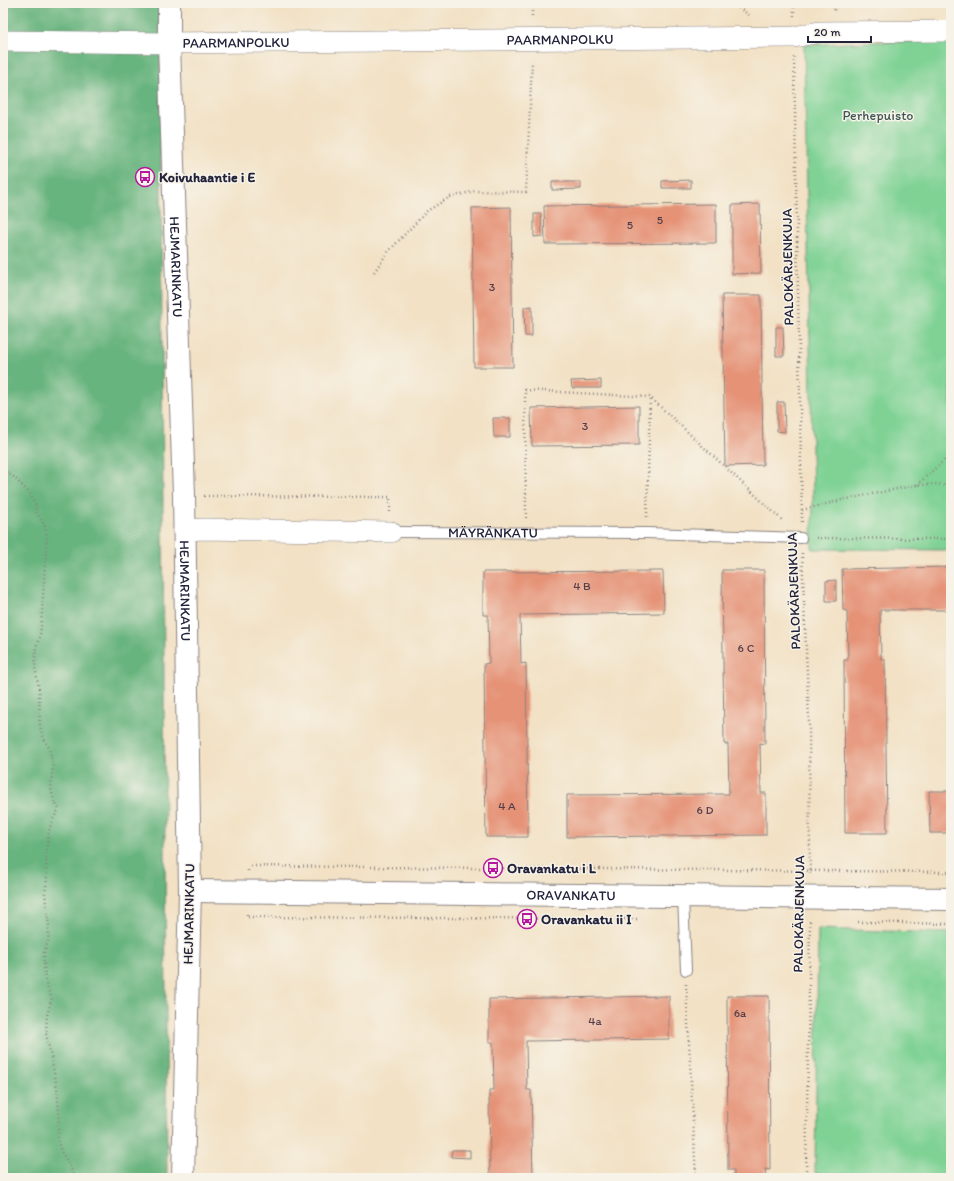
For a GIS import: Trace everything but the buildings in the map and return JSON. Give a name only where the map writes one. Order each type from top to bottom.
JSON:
[{"type":"street","name":"HEJMARINKATU","points":[[169,3],[169,43],[184,496],[190,891],[183,1178]]},
{"type":"street","name":"PAARMANPOLKU","points":[[3,41],[169,43],[794,38],[819,32],[951,32]]},
{"type":"street","name":"MÄYRÄNKATU","points":[[184,530],[205,529],[391,532]]},
{"type":"street","name":"ORAVANKATU","points":[[190,891],[951,899]]},
{"type":"lane","name":"MÄYRÄNKATU","points":[[391,532],[526,532],[801,538]]},
{"type":"lane","points":[[683,896],[686,970]]},
{"type":"path","name":"PALOKÄRJENKUJA","points":[[794,3],[802,510],[801,538],[809,720],[810,920],[806,1178]]},
{"type":"path","points":[[374,272],[388,252],[427,211],[450,197],[475,191],[526,192],[534,40]]},
{"type":"path","points":[[526,532],[525,390],[650,397],[801,538],[951,539]]},
{"type":"path","points":[[647,534],[650,397]]},
{"type":"path","points":[[917,485],[951,454]]},
{"type":"path","points":[[3,470],[15,478],[31,495],[36,512],[44,524],[47,535],[40,637],[36,647],[35,667],[39,690],[40,726],[43,738],[49,748],[52,759],[51,789],[54,801],[59,809],[53,819],[49,831],[46,852],[47,879],[45,894],[49,926],[48,942],[44,952],[44,961],[48,992],[52,998],[47,1015],[46,1033],[57,1087],[59,1112],[58,1142],[75,1178]]},
{"type":"path","points":[[802,510],[842,500],[917,485],[938,484],[951,487]]},
{"type":"path","points":[[184,496],[390,497],[391,532]]},
{"type":"path","points":[[645,919],[247,917],[248,866],[951,872]]},
{"type":"path","points":[[810,920],[818,920]]},
{"type":"path","points":[[857,922],[951,924]]},
{"type":"path","points":[[686,970],[696,1178]]},
{"type":"path","points":[[951,1144],[951,1158]]},
{"type":"green space","points":[[3,3],[160,3],[167,1178],[3,1178]]},
{"type":"green space","name":"Perhepuisto","points":[[951,41],[951,550],[812,549],[813,497],[804,45]]},
{"type":"green space","points":[[818,929],[951,933],[951,1178],[887,1178],[886,1176],[815,1173]]},
{"type":"place","name":"Koivuhaantie i E","points":[[145,177]]},
{"type":"place","name":"Oravankatu i L","points":[[493,868]]},
{"type":"place","name":"Oravankatu ii I","points":[[527,919]]}]
